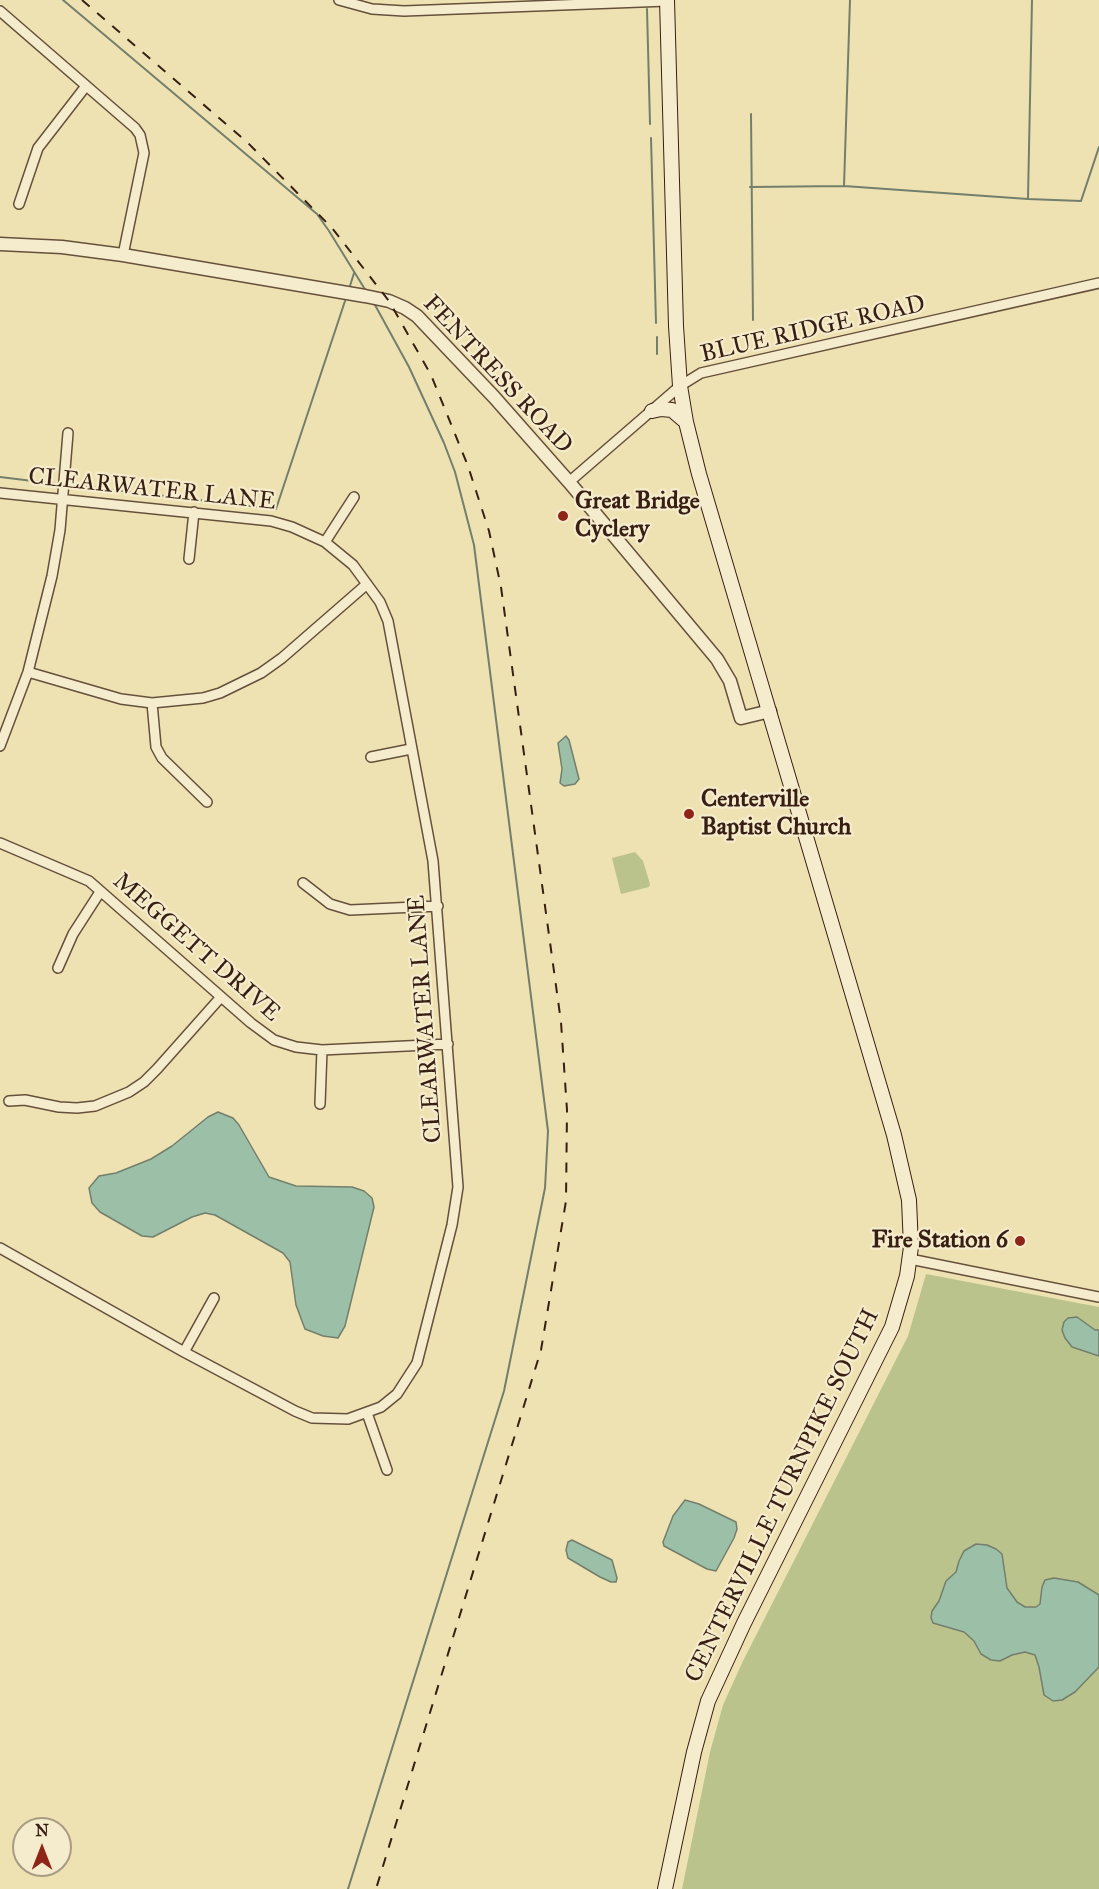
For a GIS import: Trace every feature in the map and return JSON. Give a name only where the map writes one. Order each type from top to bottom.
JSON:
[{"type":"main road","name":"CENTERVILLE TURNPIKE SOUTH","points":[[665,1889],[696,1744],[713,1688],[788,1534],[879,1357],[898,1310],[910,1259],[910,1210],[899,1154],[699,474],[686,422],[680,386],[675,314],[667,1]]},
{"type":"main road","points":[[652,411],[672,410],[686,422]]},
{"type":"street","points":[[339,0],[372,9],[404,11],[667,1]]},
{"type":"street","points":[[0,11],[135,128],[143,144],[144,153],[123,255]]},
{"type":"street","points":[[19,204],[38,148],[86,86]]},
{"type":"street","name":"FENTRESS ROAD","points":[[0,244],[62,247],[123,255],[365,296],[389,301],[405,308],[417,316],[442,341],[569,482],[723,666],[741,718],[770,711]]},
{"type":"street","name":"BLUE RIDGE ROAD","points":[[569,482],[680,386],[701,373],[1099,284]]},
{"type":"street","points":[[0,746],[28,672],[52,576],[60,530],[68,432]]},
{"type":"street","name":"CLEARWATER LANE","points":[[0,493],[194,512],[272,521],[292,526],[326,542],[353,565],[380,602],[388,621],[433,861],[458,1187],[454,1215],[417,1363],[397,1394],[381,1407],[348,1419],[312,1418],[295,1411],[184,1352],[0,1248]]},
{"type":"street","points":[[326,542],[354,497]]},
{"type":"street","points":[[189,559],[194,512]]},
{"type":"street","points":[[28,672],[122,699],[152,703],[203,698],[220,693],[261,673],[282,658],[367,584]]},
{"type":"street","points":[[152,703],[156,747],[162,758],[207,802]]},
{"type":"street","points":[[371,757],[411,749]]},
{"type":"street","name":"MEGGETT DRIVE","points":[[0,843],[89,881],[221,998],[274,1040],[296,1047],[322,1050],[448,1044]]},
{"type":"street","points":[[303,883],[330,904],[350,910],[438,906]]},
{"type":"street","points":[[58,968],[73,934],[100,892]]},
{"type":"street","points":[[9,1101],[77,1108],[95,1106],[129,1092],[157,1069],[221,998]]},
{"type":"street","points":[[320,1104],[322,1050]]},
{"type":"street","points":[[910,1259],[1099,1297]]},
{"type":"street","points":[[184,1352],[214,1298]]},
{"type":"street","points":[[367,1413],[387,1470]]},
{"type":"shaded area","points":[[566,736],[579,779],[575,784],[564,786],[560,783],[562,769],[558,743]]},
{"type":"shaded area","points":[[635,852],[643,861],[649,887],[621,894],[612,858]]},
{"type":"shaded area","points":[[218,1112],[233,1118],[239,1125],[269,1177],[296,1186],[352,1187],[364,1191],[372,1198],[374,1207],[345,1326],[338,1338],[323,1336],[305,1329],[296,1305],[290,1262],[283,1253],[215,1215],[205,1213],[192,1217],[153,1237],[142,1236],[100,1212],[92,1203],[89,1188],[99,1176],[116,1173],[151,1159]]},
{"type":"shaded area","points":[[926,1274],[1099,1307],[1099,1889],[682,1889],[710,1752],[723,1705],[743,1661],[908,1336]]},
{"type":"shaded area","points":[[1077,1317],[1095,1330],[1099,1330],[1099,1356],[1072,1347],[1065,1338],[1062,1330],[1064,1322],[1068,1318]]},
{"type":"shaded area","points":[[685,1500],[699,1504],[736,1522],[737,1529],[734,1538],[716,1571],[707,1569],[664,1546],[663,1542],[673,1516]]},
{"type":"shaded area","points":[[572,1540],[612,1560],[616,1582],[600,1577],[568,1558],[566,1550],[568,1542]]},
{"type":"shaded area","points":[[976,1544],[987,1545],[1002,1554],[1007,1588],[1017,1602],[1025,1607],[1036,1607],[1040,1604],[1045,1580],[1054,1578],[1078,1582],[1099,1595],[1099,1667],[1075,1692],[1062,1700],[1053,1701],[1044,1695],[1035,1655],[1025,1652],[1000,1661],[991,1660],[981,1654],[974,1641],[964,1632],[933,1623],[932,1611],[939,1601],[946,1581],[956,1572],[964,1551]]},
{"type":"waterway","points":[[63,0],[317,214],[366,291]]},
{"type":"waterway","points":[[844,186],[850,0]]},
{"type":"waterway","points":[[1028,198],[1032,0]]},
{"type":"waterway","points":[[647,9],[650,124]]},
{"type":"waterway","points":[[751,114],[753,320]]},
{"type":"waterway","points":[[651,138],[656,323]]},
{"type":"waterway","points":[[750,187],[844,186],[1081,201],[1099,147]]},
{"type":"waterway","points":[[350,286],[354,273]]},
{"type":"waterway","points":[[71,485],[276,509],[345,301]]},
{"type":"waterway","points":[[348,1889],[504,1391],[545,1188],[548,1131],[474,545],[455,472],[444,443],[409,367],[375,305]]},
{"type":"waterway","points":[[657,337],[657,354]]},
{"type":"waterway","points":[[0,477],[57,484]]},
{"type":"railway","points":[[82,0],[247,142],[332,228],[389,301],[431,375],[468,466],[489,531],[501,587],[561,1022],[567,1110],[566,1201],[541,1350],[376,1889]]},
{"type":"place","name":"Great Bridge Cyclery","points":[[563,516]]},
{"type":"place","name":"Centerville Baptist Church","points":[[689,814]]},
{"type":"place","name":"Fire Station 6","points":[[1020,1241]]}]
